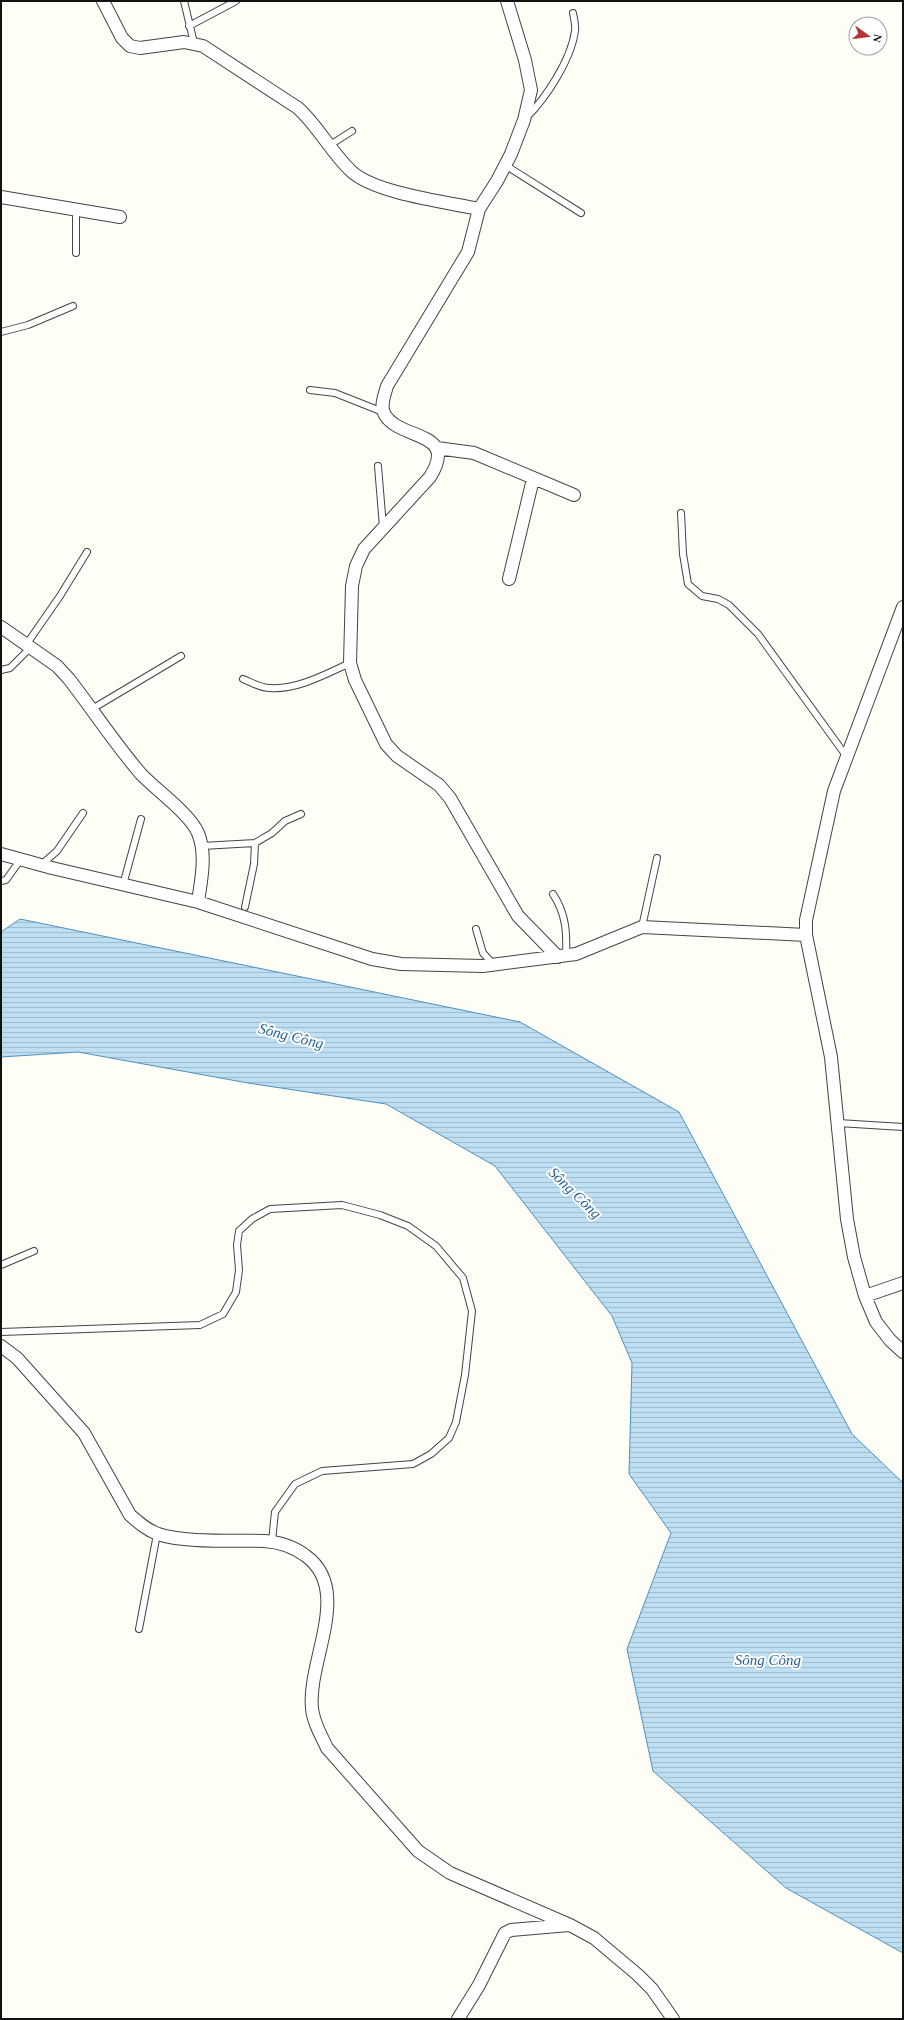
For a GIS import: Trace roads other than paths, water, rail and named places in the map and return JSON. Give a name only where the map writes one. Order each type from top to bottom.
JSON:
[{"type":"street","points":[[103,1],[122,38],[130,46],[140,48],[194,43],[203,46],[298,108],[307,116],[350,170],[363,181],[381,188],[479,209]]},
{"type":"street","points":[[507,1],[525,60],[531,90],[524,120],[505,165],[479,209],[468,252],[387,386],[383,401],[383,412],[390,421],[431,442],[437,448],[439,457],[436,468],[430,477],[364,549],[356,566],[352,586],[350,663],[355,680],[386,744],[397,756],[439,785],[450,798],[518,916],[562,956]]},
{"type":"street","points":[[3,201],[120,217]]},
{"type":"street","points":[[437,448],[474,453],[574,495]]},
{"type":"street","points":[[509,579],[533,479]]},
{"type":"street","points":[[903,607],[834,791],[827,816],[806,920],[806,935],[828,1036],[847,1219],[854,1257],[865,1296],[876,1322],[890,1340],[903,1352]]},
{"type":"street","points":[[1,627],[57,666],[69,678],[140,772],[189,820],[198,832],[202,846],[203,860],[198,902]]},
{"type":"street","points":[[1,854],[123,885],[198,902],[386,962],[469,967],[562,956],[588,950],[631,930],[642,927],[806,935]]},
{"type":"street","points":[[865,1296],[903,1283]]},
{"type":"street","points":[[1,1346],[17,1358],[84,1433],[130,1515],[141,1526],[157,1534],[174,1538],[273,1536],[294,1547],[312,1560],[324,1577],[327,1600],[326,1618],[312,1688],[312,1709],[318,1729],[327,1748],[418,1851],[434,1864],[450,1874],[570,1925],[594,1938],[638,1975],[652,1989],[673,2019]]},
{"type":"street","points":[[458,2019],[505,1933],[511,1930],[570,1925]]},
{"type":"lane","points":[[184,1],[194,43]]},
{"type":"lane","points":[[189,26],[236,1]]},
{"type":"lane","points":[[524,120],[541,103],[572,44],[576,30],[573,13]]},
{"type":"lane","points":[[330,145],[352,131]]},
{"type":"lane","points":[[505,165],[582,212]]},
{"type":"lane","points":[[76,210],[76,253]]},
{"type":"lane","points":[[1,332],[28,325],[73,306]]},
{"type":"lane","points":[[310,390],[335,393],[383,412]]},
{"type":"lane","points":[[378,466],[383,528]]},
{"type":"lane","points":[[681,513],[683,554],[688,584],[702,596],[718,599],[729,605],[758,634],[847,757]]},
{"type":"lane","points":[[1,670],[10,668],[28,646],[88,552]]},
{"type":"lane","points":[[92,709],[180,656]]},
{"type":"lane","points":[[243,678],[257,686],[270,688],[292,686],[312,680],[350,663]]},
{"type":"lane","points":[[41,865],[57,851],[83,813]]},
{"type":"lane","points":[[202,846],[255,843],[272,834],[285,821],[301,814]]},
{"type":"lane","points":[[123,885],[141,819]]},
{"type":"lane","points":[[245,908],[254,864],[255,843]]},
{"type":"lane","points":[[642,927],[657,858]]},
{"type":"lane","points":[[1,881],[6,880],[21,859]]},
{"type":"lane","points":[[553,894],[561,906],[566,920],[562,956]]},
{"type":"lane","points":[[476,929],[483,953],[494,965]]},
{"type":"lane","points":[[838,1123],[903,1127]]},
{"type":"lane","points":[[1,1332],[200,1325],[223,1314],[236,1292],[239,1270],[237,1245],[240,1231],[252,1219],[270,1209],[342,1205],[380,1215],[408,1226],[436,1246],[463,1278],[472,1311],[465,1375],[456,1422],[449,1438],[431,1454],[413,1464],[322,1471],[295,1484],[275,1512],[273,1536]]},
{"type":"lane","points":[[1,1265],[34,1251]]},
{"type":"lane","points":[[139,1629],[157,1534]]},
{"type":"water","name":"Sông Công","points":[[20,919],[520,1022],[679,1112],[852,1434],[903,1483],[903,1953],[786,1888],[653,1771],[627,1649],[671,1533],[629,1474],[632,1363],[612,1316],[495,1166],[386,1104],[248,1083],[78,1052],[1,1057],[1,932]]}]
